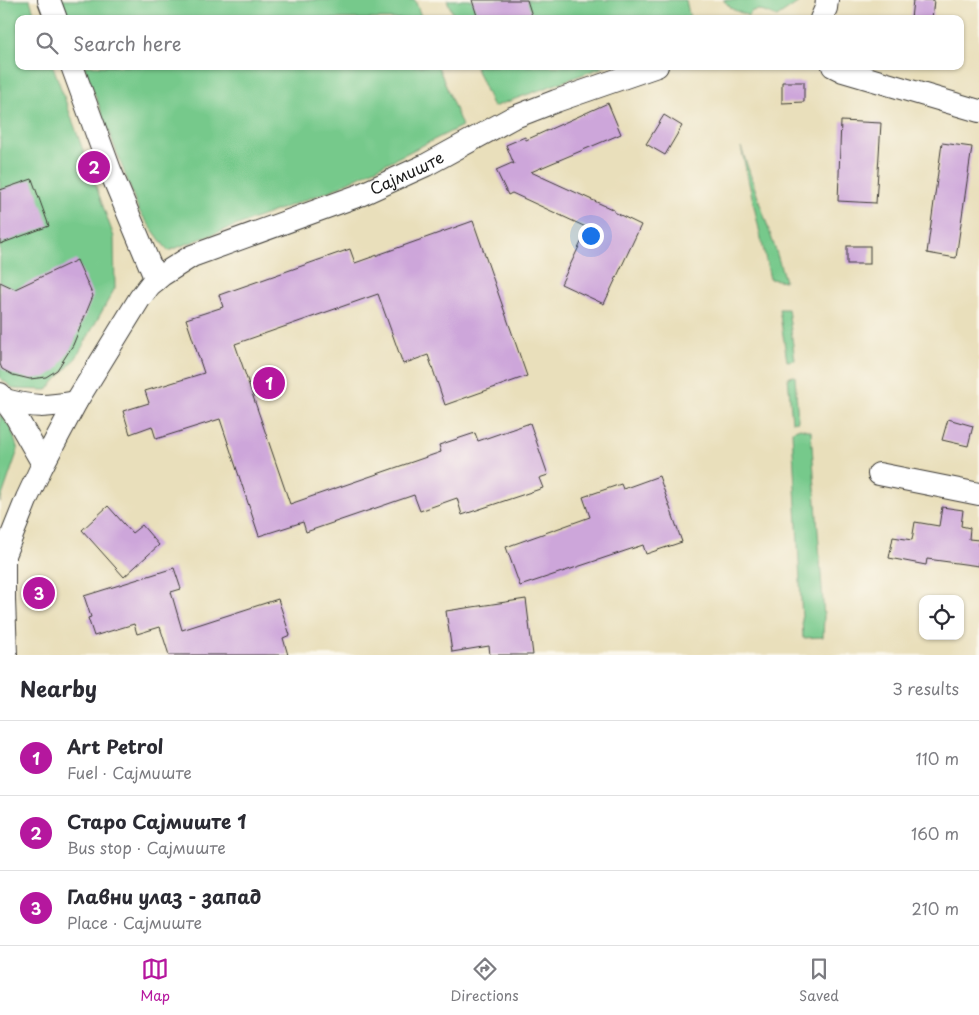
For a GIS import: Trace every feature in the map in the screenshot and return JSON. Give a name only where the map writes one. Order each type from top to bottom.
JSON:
[{"type":"street","points":[[49,0],[55,15]]},
{"type":"street","points":[[823,15],[827,0]]},
{"type":"street","points":[[73,70],[110,170],[156,280]]},
{"type":"street","name":"Сајмиште","points":[[6,655],[2,561],[27,498],[42,464],[76,402],[130,313],[156,280],[192,256],[360,195],[426,165],[512,118],[645,70]]},
{"type":"street","points":[[842,70],[979,111]]},
{"type":"street","points":[[2,397],[26,406],[42,407],[76,402]]},
{"type":"street","points":[[2,397],[24,430],[42,464]]},
{"type":"street","points":[[879,474],[979,494]]},
{"type":"green space","points":[[0,0],[30,0],[35,15],[15,15],[15,70],[54,70],[114,237],[115,288],[76,358],[47,390],[14,389],[0,378]]},
{"type":"green space","points":[[59,0],[415,0],[421,15],[65,15]]},
{"type":"green space","points":[[447,0],[686,0],[689,15],[453,15]]},
{"type":"green space","points":[[723,0],[802,0],[780,15],[772,15],[759,10],[752,11],[749,15],[746,15],[732,9]]},
{"type":"green space","points":[[86,70],[440,70],[462,126],[332,190],[168,251],[139,211]]},
{"type":"green space","points":[[477,70],[595,70],[493,107]]},
{"type":"green space","points":[[741,147],[776,251],[785,281],[770,279]]},
{"type":"green space","points":[[779,309],[788,309],[795,360],[787,361]]},
{"type":"green space","points":[[795,376],[798,421],[792,422],[788,377]]},
{"type":"green space","points":[[0,414],[11,428],[18,450],[0,502]]},
{"type":"green space","points":[[800,428],[811,431],[824,617],[823,637],[803,638],[792,431]]},
{"type":"building","points":[[472,0],[527,0],[532,15],[477,15]]},
{"type":"building","points":[[913,0],[934,0],[932,15],[911,15]]},
{"type":"building","points":[[782,82],[804,82],[804,102],[782,103]]},
{"type":"building","points":[[608,103],[621,134],[531,172],[614,210],[614,212],[641,225],[604,304],[561,284],[588,228],[512,193],[508,195],[496,170],[512,163],[514,164],[506,145],[525,137],[526,140]]},
{"type":"building","points":[[664,115],[682,126],[665,155],[646,144]]},
{"type":"building","points":[[841,121],[881,123],[876,203],[838,201]]},
{"type":"building","points":[[942,143],[972,147],[956,258],[927,253]]},
{"type":"building","points":[[32,179],[49,226],[0,244],[0,190]]},
{"type":"building","points":[[473,221],[527,376],[445,405],[428,355],[403,364],[378,294],[235,344],[290,504],[441,452],[439,445],[475,433],[478,441],[530,423],[548,475],[539,478],[543,488],[462,515],[457,498],[420,511],[414,495],[306,532],[303,522],[259,536],[220,419],[156,439],[152,426],[130,434],[123,411],[149,403],[145,391],[204,373],[186,319],[223,307],[219,295],[350,249],[355,263]]},
{"type":"building","points":[[847,246],[870,246],[870,264],[847,264]]},
{"type":"building","points":[[77,260],[93,296],[73,345],[57,370],[46,377],[30,379],[13,375],[2,369],[0,364],[0,282],[15,289]]},
{"type":"building","points":[[948,419],[973,426],[968,446],[942,440]]},
{"type":"building","points":[[659,476],[682,542],[646,554],[643,545],[520,586],[506,547],[590,517],[583,497],[621,484],[623,489]]},
{"type":"building","points":[[108,506],[132,533],[142,525],[159,545],[124,577],[82,530]]},
{"type":"building","points":[[942,507],[963,510],[961,526],[970,528],[969,539],[979,540],[979,566],[927,559],[926,565],[889,558],[893,537],[912,540],[915,522],[939,526]]},
{"type":"building","points":[[174,568],[181,589],[171,592],[182,630],[278,599],[290,635],[283,638],[288,655],[169,655],[160,627],[137,634],[134,624],[94,636],[88,618],[91,617],[84,596]]},
{"type":"building","points":[[526,599],[533,655],[490,655],[489,646],[452,652],[446,611]]},
{"type":"place","name":"Старо Сајмиште 1","points":[[94,167]]},
{"type":"place","name":"Art Petrol","points":[[269,383]]},
{"type":"place","name":"Главни улаз - запад","points":[[39,593]]}]
